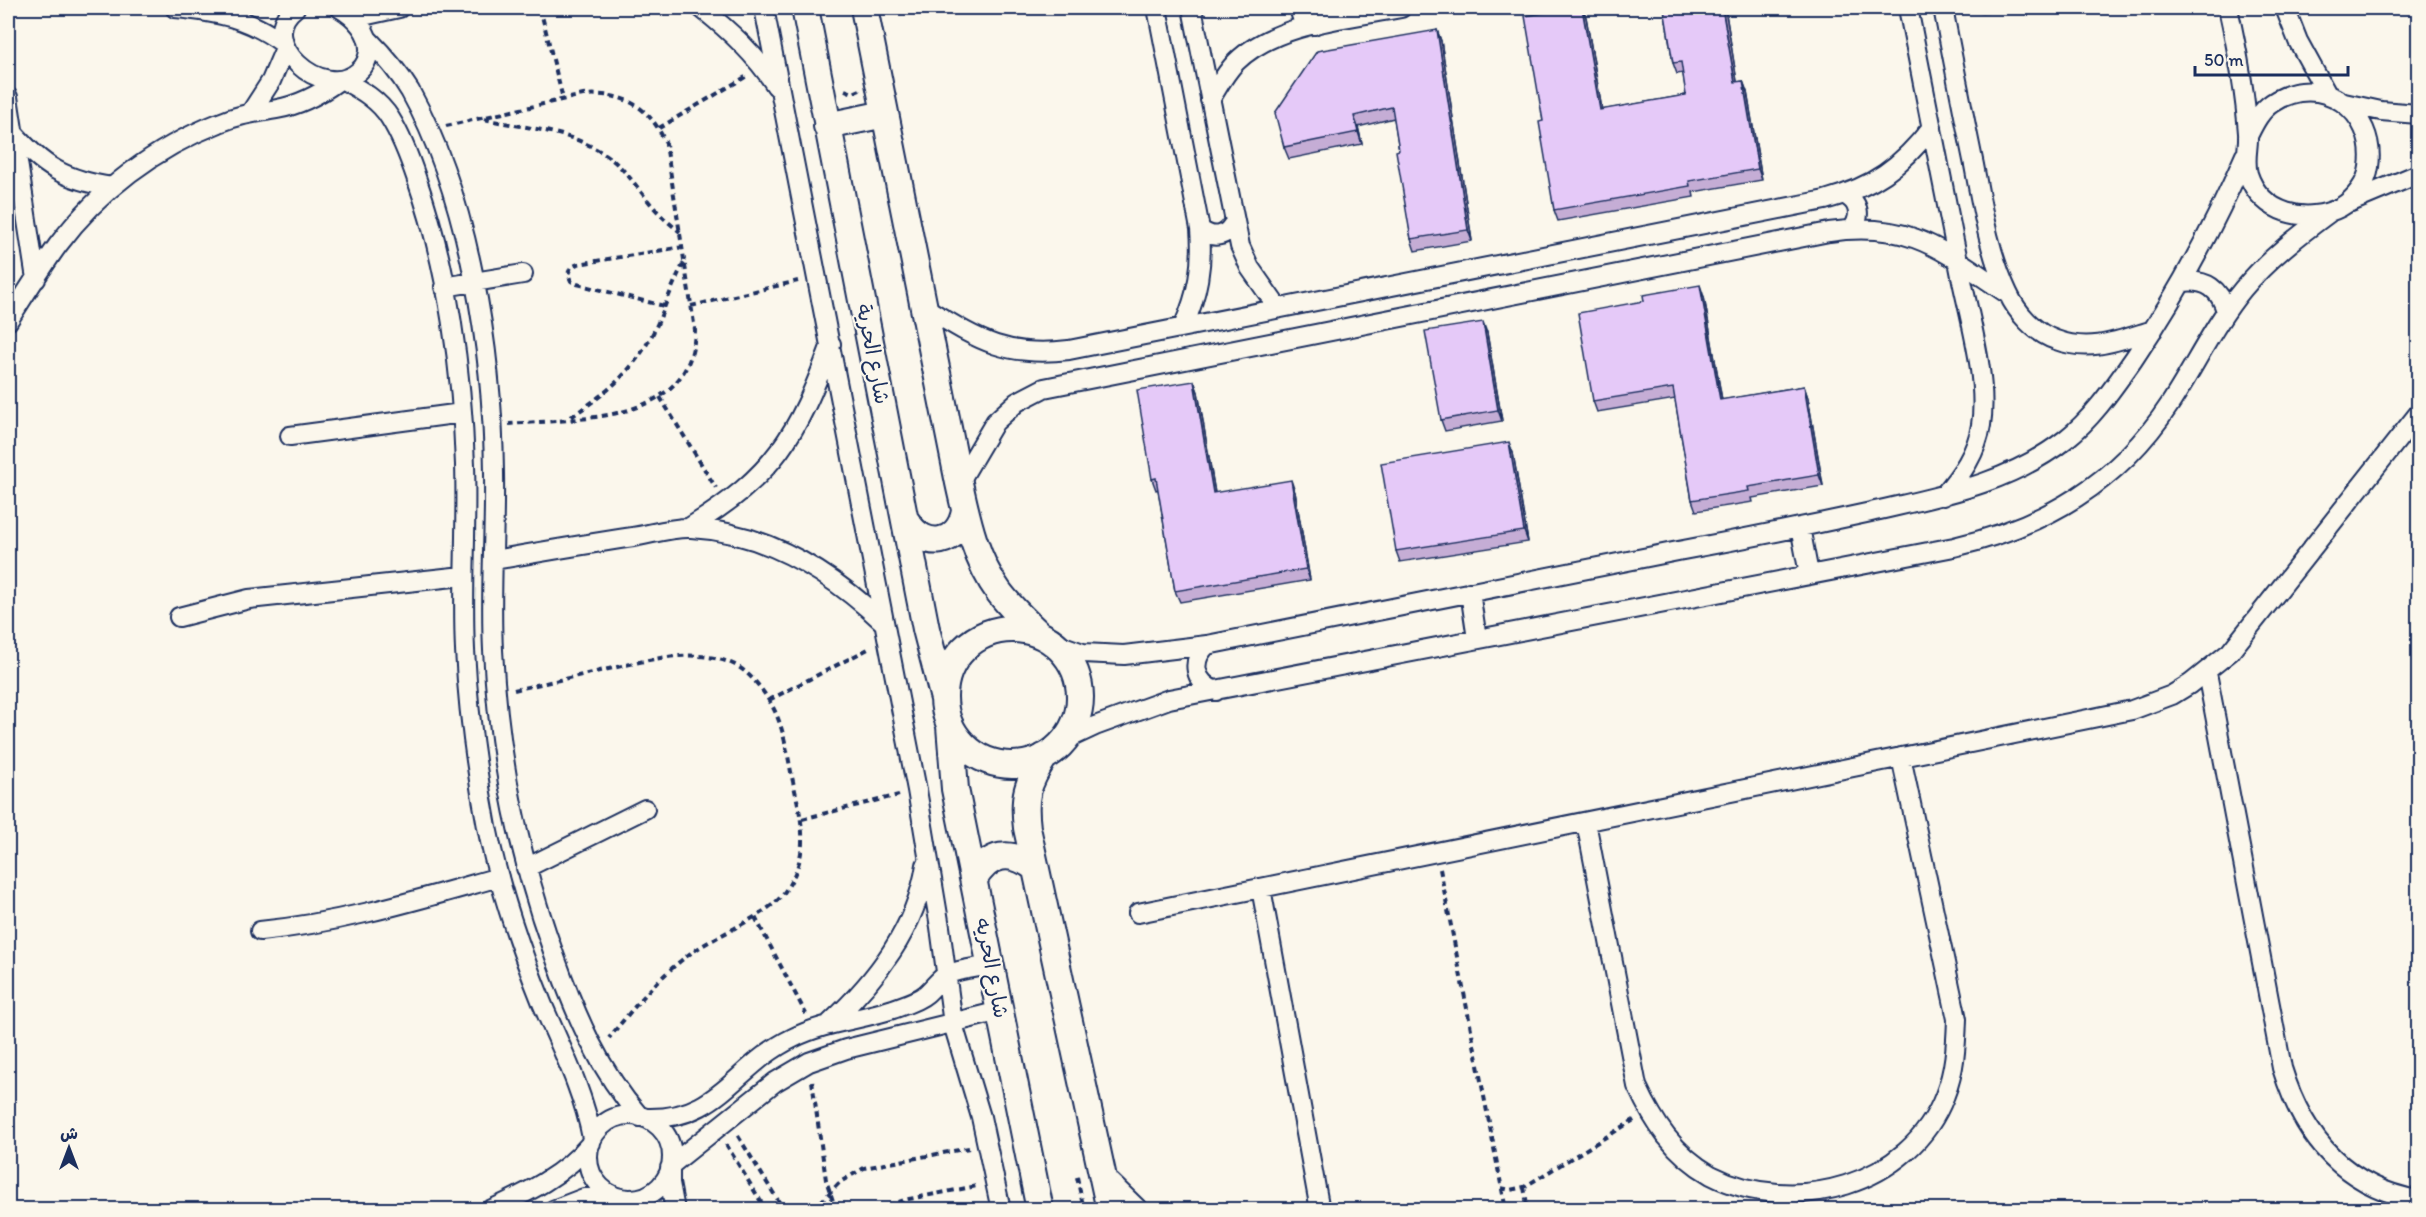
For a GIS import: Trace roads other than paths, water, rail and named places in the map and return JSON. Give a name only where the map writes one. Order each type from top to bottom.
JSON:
[{"type":"street","points":[[175,8],[238,18],[255,24],[285,46]]},
{"type":"street","points":[[295,8],[285,20],[282,32],[285,46],[293,60],[317,76],[341,80],[361,89],[376,102],[389,117],[399,134],[422,194],[444,287],[462,413],[465,464],[463,576],[465,654],[473,742],[501,885],[528,967],[580,1089],[592,1141],[588,1153],[592,1175],[606,1192],[638,1209]]},
{"type":"street","points":[[347,13],[399,8]]},
{"type":"street","points":[[701,8],[734,34],[763,66],[781,94]]},
{"type":"street","points":[[764,8],[917,790],[953,1024],[979,1108],[1001,1209]]},
{"type":"street","name":"شارع الحرية","points":[[805,8],[907,522],[926,629],[944,699]]},
{"type":"street","points":[[864,8],[965,511],[971,531],[997,589],[1017,614],[1071,662],[1079,688],[1078,715],[1065,740]]},
{"type":"street","points":[[1157,8],[1200,229],[1202,254],[1200,279],[1194,303],[1183,327]]},
{"type":"street","points":[[1192,8],[1240,246],[1250,268],[1278,308]]},
{"type":"street","points":[[1299,8],[1302,18],[1314,25]]},
{"type":"street","points":[[1210,100],[1229,71],[1253,48],[1273,37],[1314,25],[1401,8]]},
{"type":"street","points":[[1908,8],[1983,400],[1981,426],[1974,450],[1962,474],[1943,496]]},
{"type":"street","points":[[1943,8],[1992,250],[2008,294],[2021,314],[2036,329],[2053,340],[2073,345],[2094,346],[2153,330]]},
{"type":"street","points":[[1044,757],[1017,765],[990,761],[967,747],[950,726],[944,699],[949,672],[959,655],[974,640],[1000,630],[1013,629],[1083,653],[1124,654],[1207,645],[1800,527],[1943,496],[2010,474],[2039,458],[2067,438],[2113,389],[2183,282],[2216,219],[2245,155],[2248,136],[2237,49],[2228,8]]},
{"type":"street","points":[[2285,8],[2303,50],[2327,94]]},
{"type":"street","points":[[347,13],[403,81],[428,130],[455,205],[473,282],[492,425],[493,649],[504,764],[529,876],[561,974],[595,1054],[624,1097],[643,1118],[663,1132],[669,1142],[670,1183],[675,1209]]},
{"type":"street","points":[[8,321],[57,246],[83,215],[112,187],[163,150],[221,122],[251,112],[300,103],[341,80],[353,76],[367,60],[369,49],[367,38]]},
{"type":"street","points":[[251,112],[271,81],[285,46]]},
{"type":"street","points":[[2248,136],[2257,118],[2270,104],[2288,95],[2307,92],[2327,94],[2344,103],[2381,111],[2418,114]]},
{"type":"street","points":[[8,97],[36,279]]},
{"type":"street","points":[[2344,103],[2358,117],[2368,134],[2371,153],[2368,172],[2360,190],[2346,204]]},
{"type":"street","points":[[827,126],[885,114]]},
{"type":"street","points":[[924,307],[974,337],[996,346],[1020,352],[1045,353],[1069,350],[1845,195],[1871,184],[1894,168],[1915,149],[1932,127]]},
{"type":"street","points":[[12,131],[32,154],[55,171],[83,182],[112,187]]},
{"type":"street","points":[[2245,155],[2248,174],[2258,192],[2272,205],[2290,214],[2309,217],[2329,213]]},
{"type":"street","points":[[1110,1209],[1035,868],[1024,804],[1030,779],[1044,757],[1065,740],[1095,726],[1169,699],[1987,539],[2018,529],[2077,498],[2120,464],[2150,432],[2169,405],[2226,311],[2262,267],[2283,248],[2329,213],[2418,174]]},
{"type":"street","points":[[1845,195],[1851,198],[1858,210],[1856,223],[1852,229]]},
{"type":"street","points":[[1200,229],[1216,236],[1227,232],[1234,222]]},
{"type":"street","points":[[959,483],[995,422],[1017,402],[1044,388],[1852,229],[1880,229],[1908,235],[1934,246],[2008,294]]},
{"type":"street","points":[[444,287],[523,274]]},
{"type":"street","points":[[2183,282],[2195,280],[2216,290],[2223,300],[2226,311]]},
{"type":"street","points":[[1397,285],[1404,316]]},
{"type":"street","points":[[690,527],[726,505],[756,480],[781,451],[802,418],[831,344]]},
{"type":"street","points":[[1069,350],[1062,359],[1062,370],[1074,382]]},
{"type":"street","points":[[290,436],[462,413]]},
{"type":"street","points":[[1138,913],[2132,710],[2172,695],[2207,673],[2230,652],[2418,414]]},
{"type":"street","points":[[907,522],[912,530],[921,537],[941,540],[958,530],[965,511]]},
{"type":"street","points":[[494,560],[690,527],[733,535],[775,548],[815,567],[842,586],[885,631]]},
{"type":"street","points":[[1800,527],[1809,574]]},
{"type":"street","points":[[179,617],[249,599],[463,576]]},
{"type":"street","points":[[1470,592],[1478,639]]},
{"type":"street","points":[[1207,645],[1197,658],[1197,675],[1208,688],[1216,691]]},
{"type":"street","points":[[2207,673],[2282,1068],[2291,1098],[2306,1126],[2325,1150],[2349,1171],[2376,1187],[2418,1200]]},
{"type":"street","name":"شارع الحريه","points":[[950,726],[955,789],[1040,1209]]},
{"type":"street","points":[[1586,822],[1637,1086],[1654,1121],[1679,1152],[1711,1175],[1748,1191],[1787,1197],[1831,1192],[1864,1181],[1898,1160],[1925,1131],[1945,1097],[1956,1059],[1957,1019],[1901,757]]},
{"type":"street","points":[[260,931],[342,920],[501,885],[529,876],[645,808]]},
{"type":"street","points":[[822,1026],[855,1000],[895,947],[923,886],[928,855]]},
{"type":"street","points":[[974,879],[980,868],[990,860],[1001,856],[1014,856],[1035,868]]},
{"type":"street","points":[[1261,888],[1320,1209]]},
{"type":"street","points":[[490,1209],[558,1174],[581,1155],[608,1122],[618,1117],[679,1117],[696,1111],[774,1048],[822,1026],[892,1009],[924,996],[946,975],[991,965]]},
{"type":"street","points":[[553,1209],[584,1198],[635,1199],[657,1189],[665,1180],[671,1166],[776,1082],[809,1062],[846,1049],[1000,1011]]},
{"type":"street","points":[[1103,1176],[1139,1209]]}]
